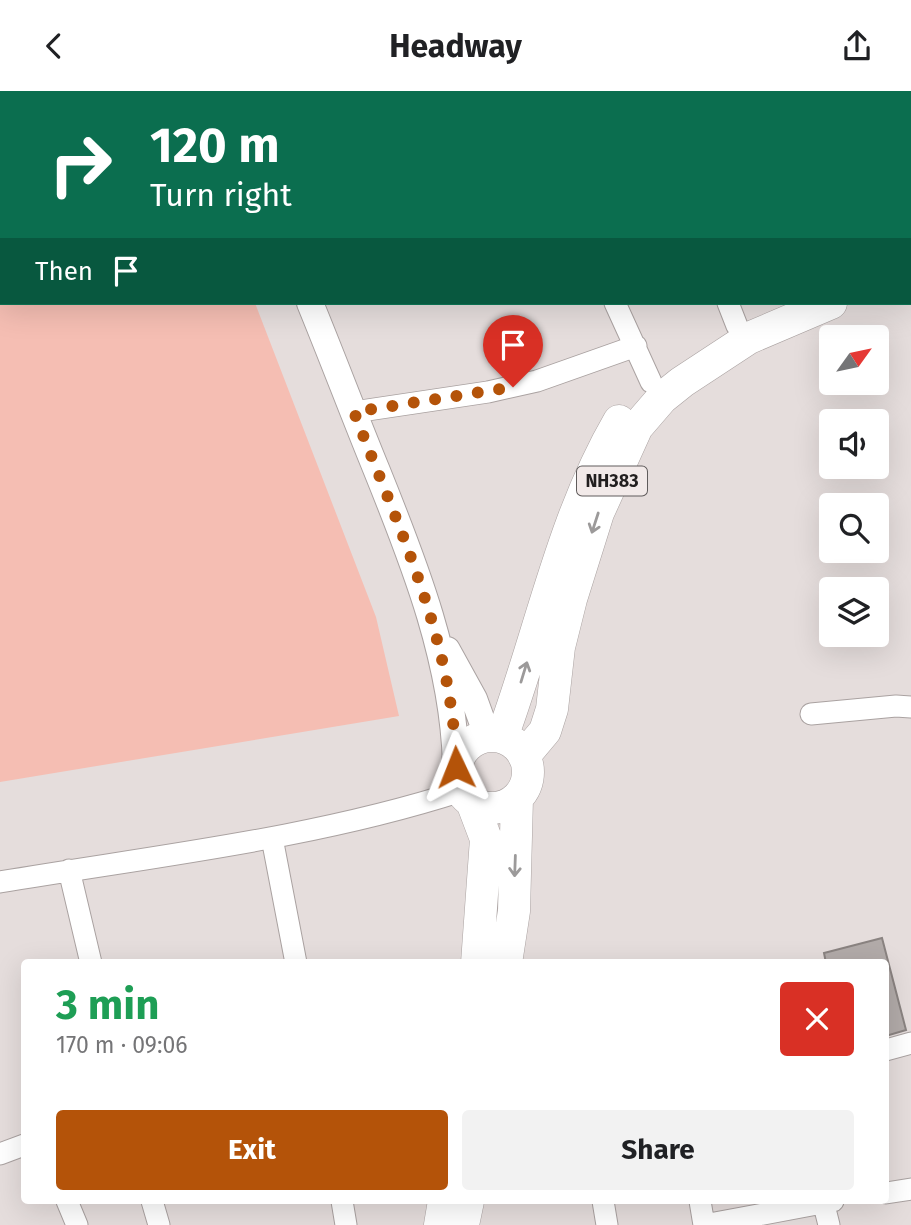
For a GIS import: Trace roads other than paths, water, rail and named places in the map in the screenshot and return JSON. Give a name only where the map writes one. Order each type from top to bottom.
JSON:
[{"type":"highway","name":"NH383","points":[[504,743],[576,507],[598,457],[624,412],[651,382],[732,314],[776,305]]},
{"type":"highway","name":"NH383","points":[[463,787],[460,754],[473,740],[504,743],[545,731],[552,709],[559,647],[571,599],[598,513],[637,426],[672,390],[749,338],[826,305]]},
{"type":"highway","name":"NH383","points":[[504,743],[528,771],[525,786],[517,798],[514,911],[507,959]]},
{"type":"highway","points":[[463,787],[488,808],[504,806],[517,798]]},
{"type":"highway","points":[[463,787],[486,839],[477,959]]},
{"type":"highway","points":[[440,1225],[444,1204]]},
{"type":"highway","points":[[463,1225],[467,1204]]},
{"type":"main road","points":[[311,305],[397,522],[433,624],[456,735],[463,787]]},
{"type":"main road","points":[[433,624],[474,699],[504,743]]},
{"type":"street","points":[[616,305],[651,382]]},
{"type":"street","points":[[354,412],[488,392],[537,381],[636,346]]},
{"type":"street","points":[[811,714],[896,706],[911,708]]},
{"type":"street","points":[[0,882],[272,838],[426,802],[463,787]]},
{"type":"street","points":[[272,838],[295,959]]},
{"type":"street","points":[[69,870],[90,959]]},
{"type":"street","points":[[889,1049],[911,1043]]},
{"type":"street","points":[[0,1154],[21,1146]]},
{"type":"street","points":[[889,1193],[911,1189]]},
{"type":"street","points":[[68,1204],[77,1225]]},
{"type":"street","points":[[153,1204],[159,1225]]},
{"type":"street","points":[[342,1204],[346,1225]]},
{"type":"street","points":[[604,1204],[607,1225]]},
{"type":"street","points":[[701,1204],[709,1225],[812,1204]]},
{"type":"street","points":[[827,1204],[829,1225]]}]
